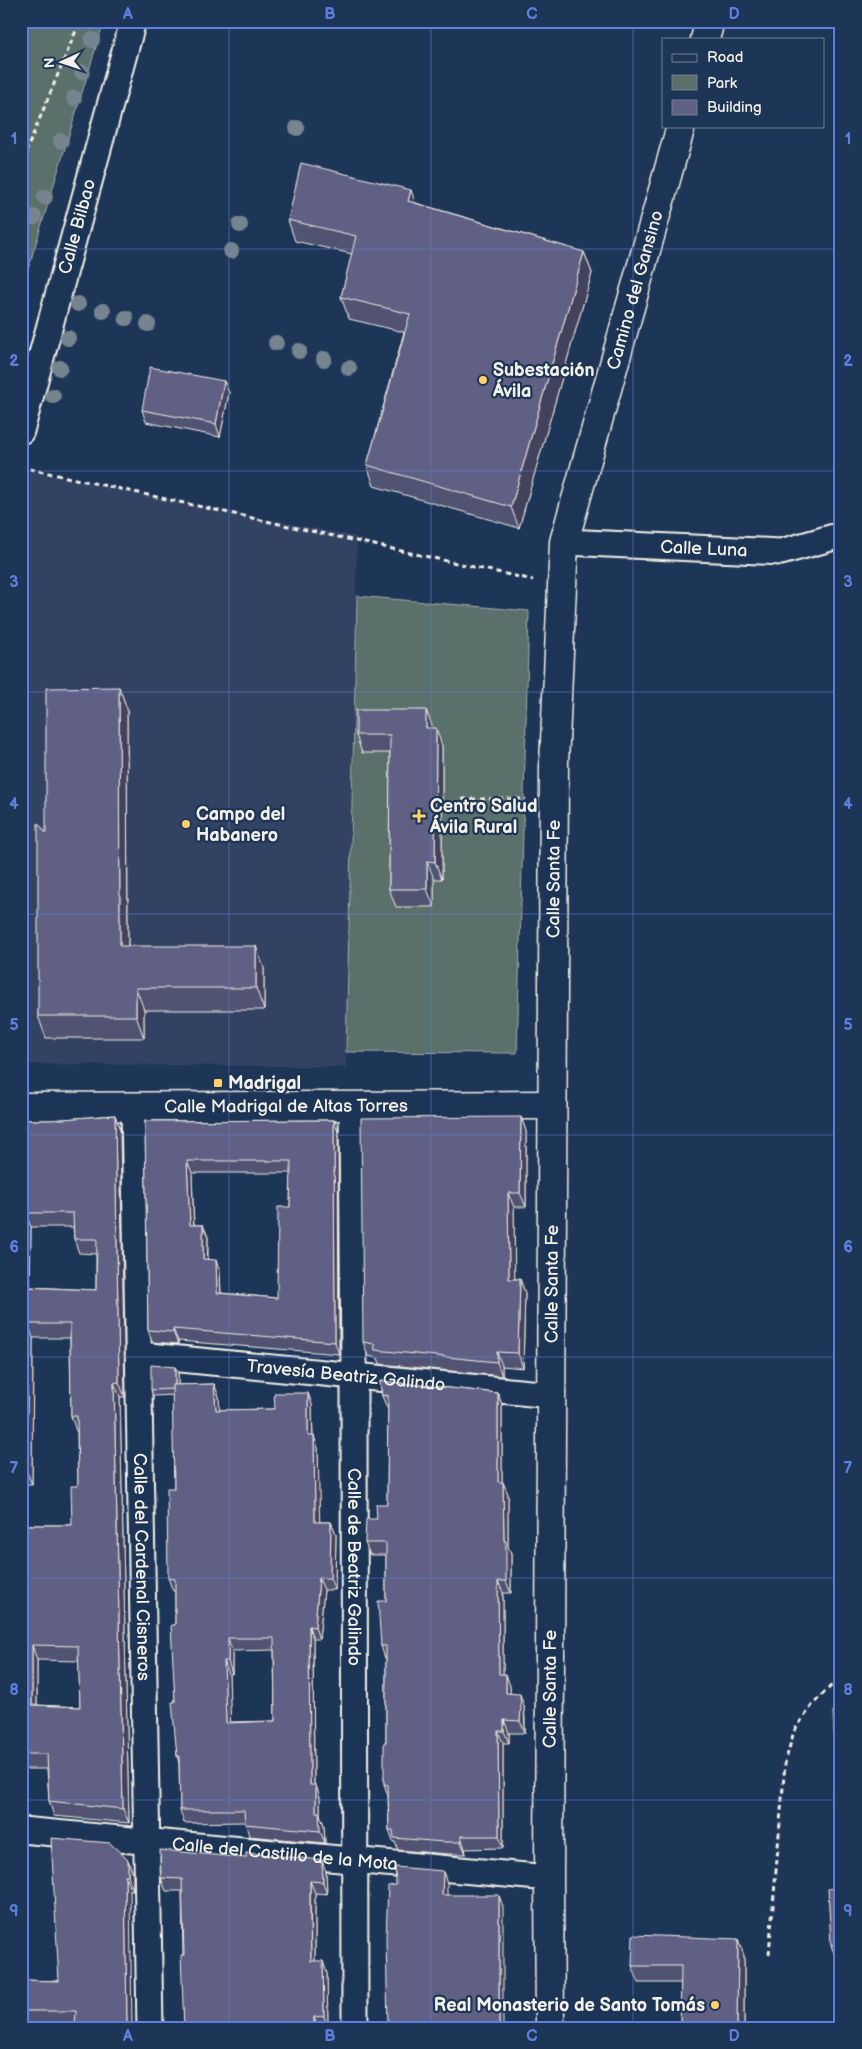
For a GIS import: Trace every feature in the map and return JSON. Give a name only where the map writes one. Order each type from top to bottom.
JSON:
[{"type":"street","name":"Calle Bilbao","points":[[21,431],[133,21]]},
{"type":"street","points":[[705,38],[710,21]]},
{"type":"street","name":"Camino del Gansino","points":[[564,542],[680,128]]},
{"type":"street","name":"Calle Luna","points":[[564,542],[781,552],[841,535]]},
{"type":"street","name":"Calle Santa Fe","points":[[550,2028],[554,764],[564,542]]},
{"type":"street","name":"Calle Madrigal de Altas Torres","points":[[21,1107],[552,1105]]},
{"type":"street","name":"Calle del Cardenal Cisneros","points":[[134,1106],[145,1842],[150,2028]]},
{"type":"street","name":"Calle de Beatriz Galindo","points":[[352,1106],[354,2028]]},
{"type":"street","name":"Travesía Beatriz Galindo","points":[[139,1355],[551,1395]]},
{"type":"street","name":"Calle del Castillo de la Mota","points":[[21,1830],[549,1878]]},
{"type":"path","points":[[21,170],[25,154],[80,21]]},
{"type":"path","points":[[21,159],[25,154]]},
{"type":"path","points":[[21,466],[563,587]]},
{"type":"path","points":[[462,799],[554,798]]},
{"type":"path","points":[[769,1954],[785,1763],[794,1731],[813,1704],[835,1682],[841,1679]]},
{"type":"shaded area","name":"Campo del Habanero","points":[[21,469],[357,537],[346,1067],[21,1064]]},
{"type":"green space","points":[[21,21],[104,21],[21,292]]},
{"type":"green space","points":[[357,596],[529,611],[517,1053],[346,1052]]},
{"type":"building","name":"Subestación Ávila","points":[[301,163],[411,190],[408,201],[584,252],[511,507],[367,465],[410,314],[341,297],[356,236],[288,220]]},
{"type":"building","points":[[150,367],[224,381],[216,424],[142,410]]},
{"type":"building","points":[[119,687],[120,946],[256,946],[256,988],[136,988],[136,1016],[38,1016],[38,823],[46,833],[46,688]]},
{"type":"building","name":"Centro Salud Ávila Rural","points":[[356,710],[426,710],[426,728],[436,728],[435,862],[427,861],[427,889],[389,889],[390,735],[356,735]]},
{"type":"building","points":[[115,1115],[119,1382],[114,1383],[123,1809],[49,1801],[47,1754],[21,1754],[21,1525],[72,1525],[71,1486],[78,1486],[77,1416],[71,1416],[70,1324],[28,1324],[26,1470],[21,1470],[21,1120],[50,1120]],"holes":[[[25,1213],[73,1213],[74,1239],[97,1239],[96,1290],[24,1287]],[[32,1645],[78,1646],[80,1707],[32,1705]]]},
{"type":"building","points":[[521,1117],[520,1193],[508,1193],[509,1279],[520,1279],[518,1353],[497,1352],[497,1362],[375,1350],[374,1344],[363,1342],[361,1118]]},
{"type":"building","points":[[334,1120],[335,1342],[173,1329],[173,1332],[148,1330],[145,1121]],"holes":[[[187,1161],[291,1161],[290,1207],[278,1207],[277,1298],[217,1293],[216,1260],[203,1259],[203,1225],[190,1225]]]},
{"type":"building","points":[[151,1365],[175,1367],[175,1385],[172,1385],[173,1389],[151,1390]]},
{"type":"building","points":[[380,1381],[498,1393],[498,1482],[503,1482],[504,1541],[506,1541],[506,1581],[498,1581],[499,1674],[506,1674],[506,1693],[520,1694],[521,1706],[520,1721],[504,1720],[504,1731],[498,1731],[499,1836],[461,1836],[461,1842],[444,1842],[394,1838],[393,1830],[389,1830],[388,1785],[384,1784],[386,1646],[381,1646],[378,1601],[386,1601],[386,1543],[365,1543],[366,1519],[377,1519],[376,1504],[387,1504],[388,1395],[382,1396]]},
{"type":"building","points":[[214,1384],[216,1410],[275,1409],[274,1393],[308,1393],[308,1436],[314,1436],[315,1522],[331,1522],[330,1578],[319,1578],[315,1627],[309,1626],[310,1785],[316,1785],[316,1812],[319,1812],[320,1831],[245,1824],[244,1810],[180,1810],[179,1756],[177,1756],[172,1702],[175,1702],[171,1625],[175,1625],[175,1579],[168,1578],[167,1488],[174,1488],[172,1385]],"holes":[[[228,1638],[274,1638],[275,1721],[226,1723],[224,1661],[228,1661]]]},
{"type":"building","points":[[833,1711],[841,1711],[841,1865]]},
{"type":"building","points":[[51,1838],[110,1843],[128,1860],[128,1875],[125,1875],[127,2028],[75,2028],[76,2011],[21,2011],[21,1980],[59,1981]]},
{"type":"building","points":[[160,1850],[246,1858],[246,1853],[322,1860],[323,1882],[310,1881],[310,1920],[311,1961],[323,1961],[324,2016],[314,2017],[314,2024],[311,2025],[311,2028],[184,2028],[181,1955],[184,1955],[182,1879],[161,1878]]},
{"type":"building","points":[[395,1867],[443,1871],[442,1895],[499,1895],[499,2028],[388,2028],[386,1939],[388,1886],[396,1885]]},
{"type":"building","points":[[841,1887],[841,1945],[831,1945],[828,1889]]},
{"type":"building","name":"Real Monasterio de Santo Tomás","points":[[633,1935],[738,1939],[737,2028],[680,2028],[681,1966],[632,1966]]},
{"type":"place","name":"Subestación Ávila","points":[[483,380]]},
{"type":"place","name":"Centro Salud Ávila Rural","points":[[419,816]]},
{"type":"place","name":"Campo del Habanero","points":[[186,824]]},
{"type":"place","name":"Madrigal","points":[[218,1083]]},
{"type":"place","name":"Real Monasterio de Santo Tomás","points":[[715,2005]]}]
